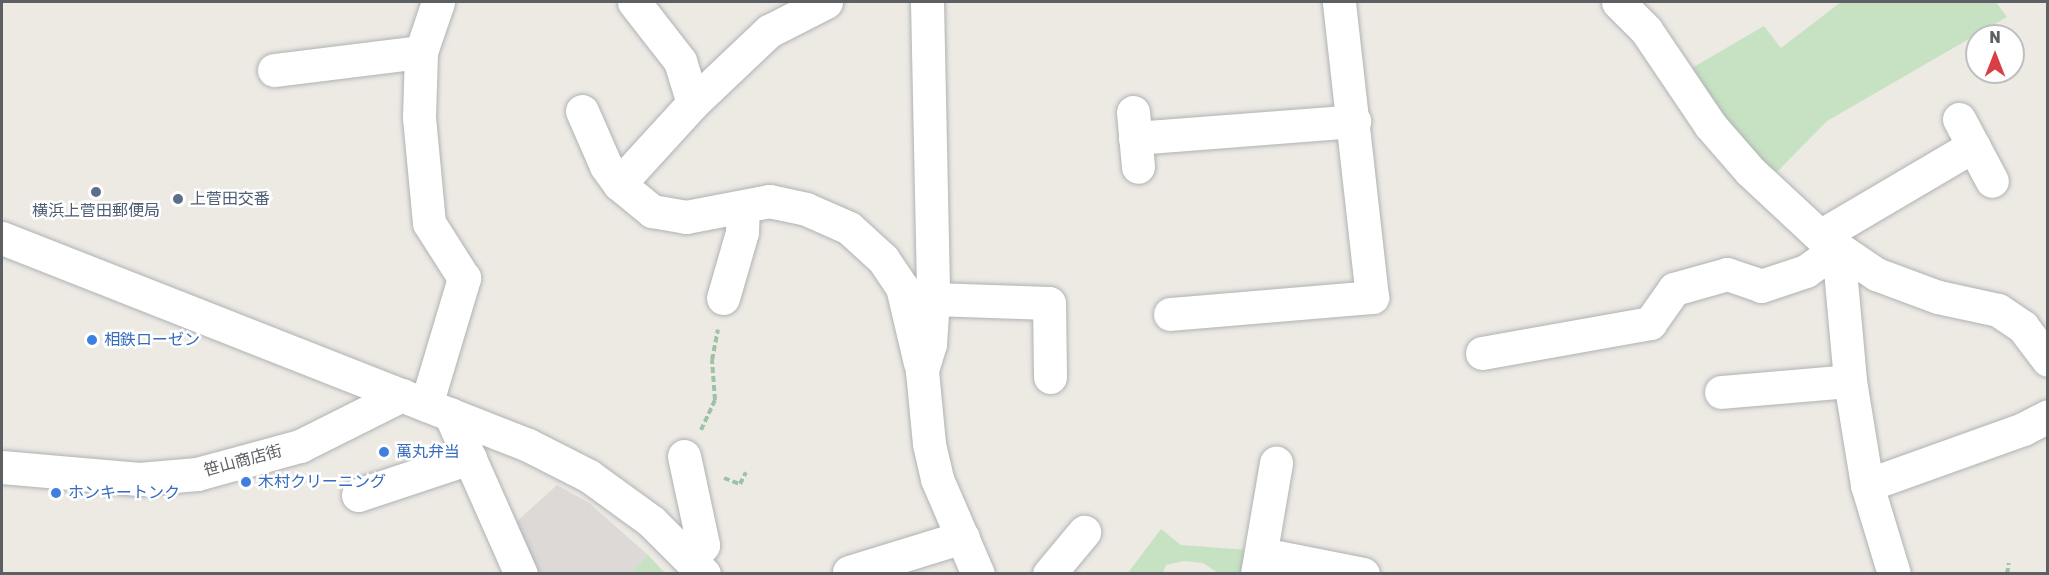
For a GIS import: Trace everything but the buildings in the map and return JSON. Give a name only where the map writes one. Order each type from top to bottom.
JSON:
[{"type":"street","points":[[426,405],[464,278],[429,223],[419,117],[421,52],[438,2]]},
{"type":"street","points":[[634,2],[680,60],[693,103]]},
{"type":"street","points":[[619,184],[693,103],[769,31],[826,2]]},
{"type":"street","points":[[922,372],[930,344],[933,299],[927,2]]},
{"type":"street","points":[[1170,314],[1372,297],[1339,2]]},
{"type":"street","points":[[1618,2],[1646,30],[1710,125],[1750,171],[1829,242],[1876,274],[1938,297],[1998,310],[2023,327],[2048,360]]},
{"type":"street","points":[[274,70],[421,52]]},
{"type":"street","points":[[582,111],[606,166],[619,184],[652,211],[686,217],[743,208],[769,201],[806,209],[849,228],[883,259],[902,287],[922,372],[929,444],[937,479],[978,573]]},
{"type":"street","points":[[1136,139],[1354,120]]},
{"type":"street","points":[[1482,353],[1650,322],[1674,290],[1727,274],[1761,286],[1806,271],[1829,242],[1966,132],[1992,180]]},
{"type":"street","points":[[723,298],[742,232],[743,208]]},
{"type":"street","points":[[2,238],[528,445],[590,476],[651,521],[697,567],[703,545],[684,456]]},
{"type":"street","points":[[1829,242],[1867,485],[1894,573]]},
{"type":"street","points":[[933,299],[1049,303],[1050,377]]},
{"type":"street","points":[[1721,392],[1850,381]]},
{"type":"street","points":[[426,405],[470,458],[521,573]]},
{"type":"street","name":"笹山商店街","points":[[2,466],[139,479],[197,474],[300,446],[426,405]]},
{"type":"street","points":[[1867,485],[2023,429],[2048,416]]},
{"type":"street","points":[[358,495],[470,458]]},
{"type":"street","points":[[1276,463],[1259,564],[1363,573]]},
{"type":"street","points":[[1049,573],[1084,532]]},
{"type":"street","points":[[849,572],[963,537]]},
{"type":"path","points":[[684,456],[715,400],[712,360],[723,298]]},
{"type":"path","points":[[2007,573],[2009,563]]},
{"type":"shaded area","points":[[557,485],[589,503],[648,555],[631,573],[535,573],[514,524]]},
{"type":"green space","points":[[1841,2],[1996,2],[2007,17],[1995,24],[1965,24],[1965,41],[1827,121],[1768,181],[1685,72],[1764,26],[1781,48]]},
{"type":"green space","points":[[1161,529],[1181,545],[1248,550],[1243,573],[1218,573],[1203,563],[1184,561],[1166,565],[1163,573],[1127,574]]},
{"type":"green space","points":[[648,555],[665,573],[631,573]]},
{"type":"place","name":"横浜上菅田郵便局","points":[[96,192]]},
{"type":"place","name":"上菅田交番","points":[[178,199]]},
{"type":"place","name":"相鉄ローゼン","points":[[92,340]]},
{"type":"place","name":"萬丸弁当","points":[[384,452]]},
{"type":"place","name":"木村クリーニング","points":[[246,482]]},
{"type":"place","name":"ホンキートンク","points":[[56,493]]}]
